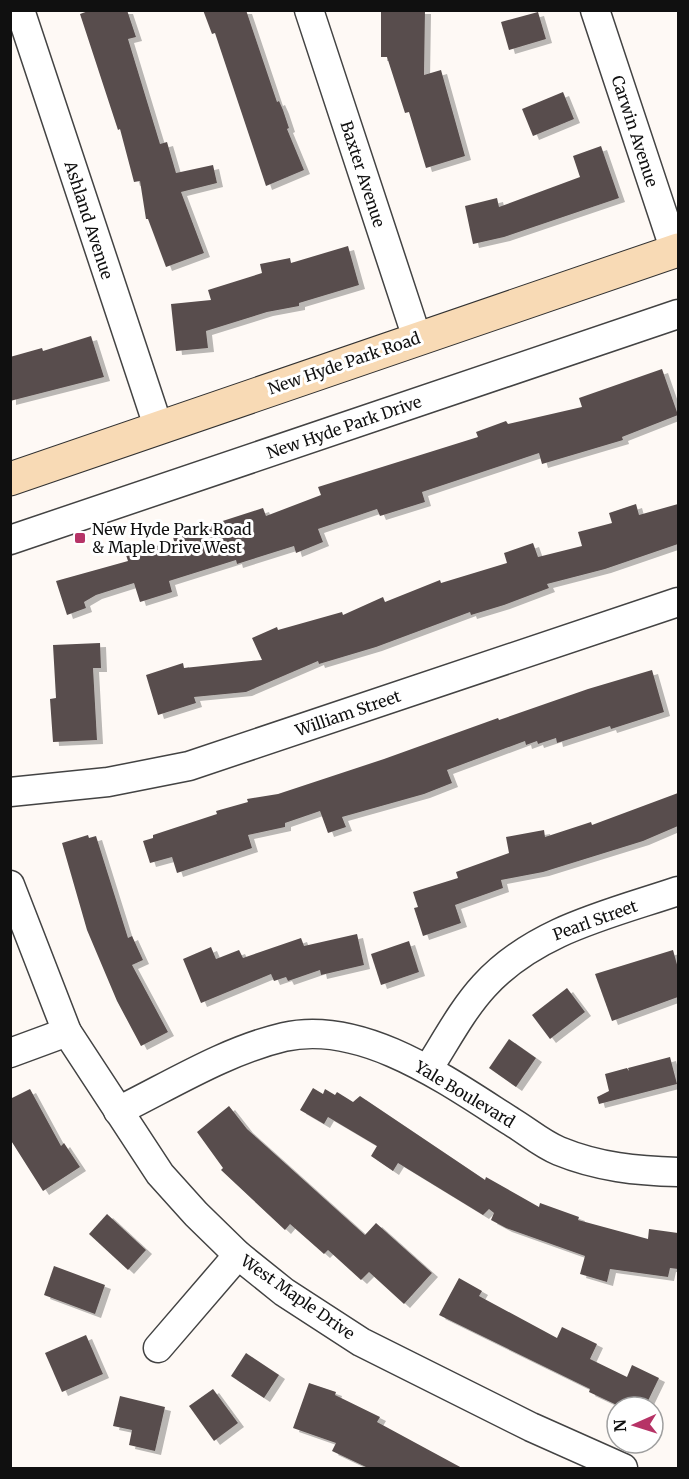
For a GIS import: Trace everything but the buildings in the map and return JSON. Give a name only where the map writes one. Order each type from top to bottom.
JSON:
[{"type":"main road","name":"New Hyde Park Road","points":[[10,478],[676,251]]},
{"type":"street","name":"Ashland Avenue","points":[[20,10],[159,429]]},
{"type":"street","name":"Baxter Avenue","points":[[309,10],[417,338]]},
{"type":"street","name":"Carwin Avenue","points":[[595,10],[676,251]]},
{"type":"street","name":"New Hyde Park Drive","points":[[10,540],[678,314]]},
{"type":"street","name":"William Street","points":[[10,792],[108,782],[189,766],[678,602]]},
{"type":"street","name":"West Maple Drive","points":[[10,885],[67,1032],[160,1174],[196,1214],[238,1255],[284,1292],[361,1342],[531,1427],[624,1468]]},
{"type":"street","name":"Pearl Street","points":[[428,1069],[483,986],[511,959],[553,933],[678,891]]},
{"type":"street","points":[[10,1053],[67,1032]]},
{"type":"street","name":"Yale Boulevard","points":[[118,1111],[233,1054],[285,1037],[320,1035],[364,1042],[428,1069],[556,1150],[593,1163],[637,1171],[678,1172]]},
{"type":"street","points":[[158,1348],[238,1255]]},
{"type":"place","name":"New Hyde Park Road & Maple Drive West","points":[[80,538]]}]
